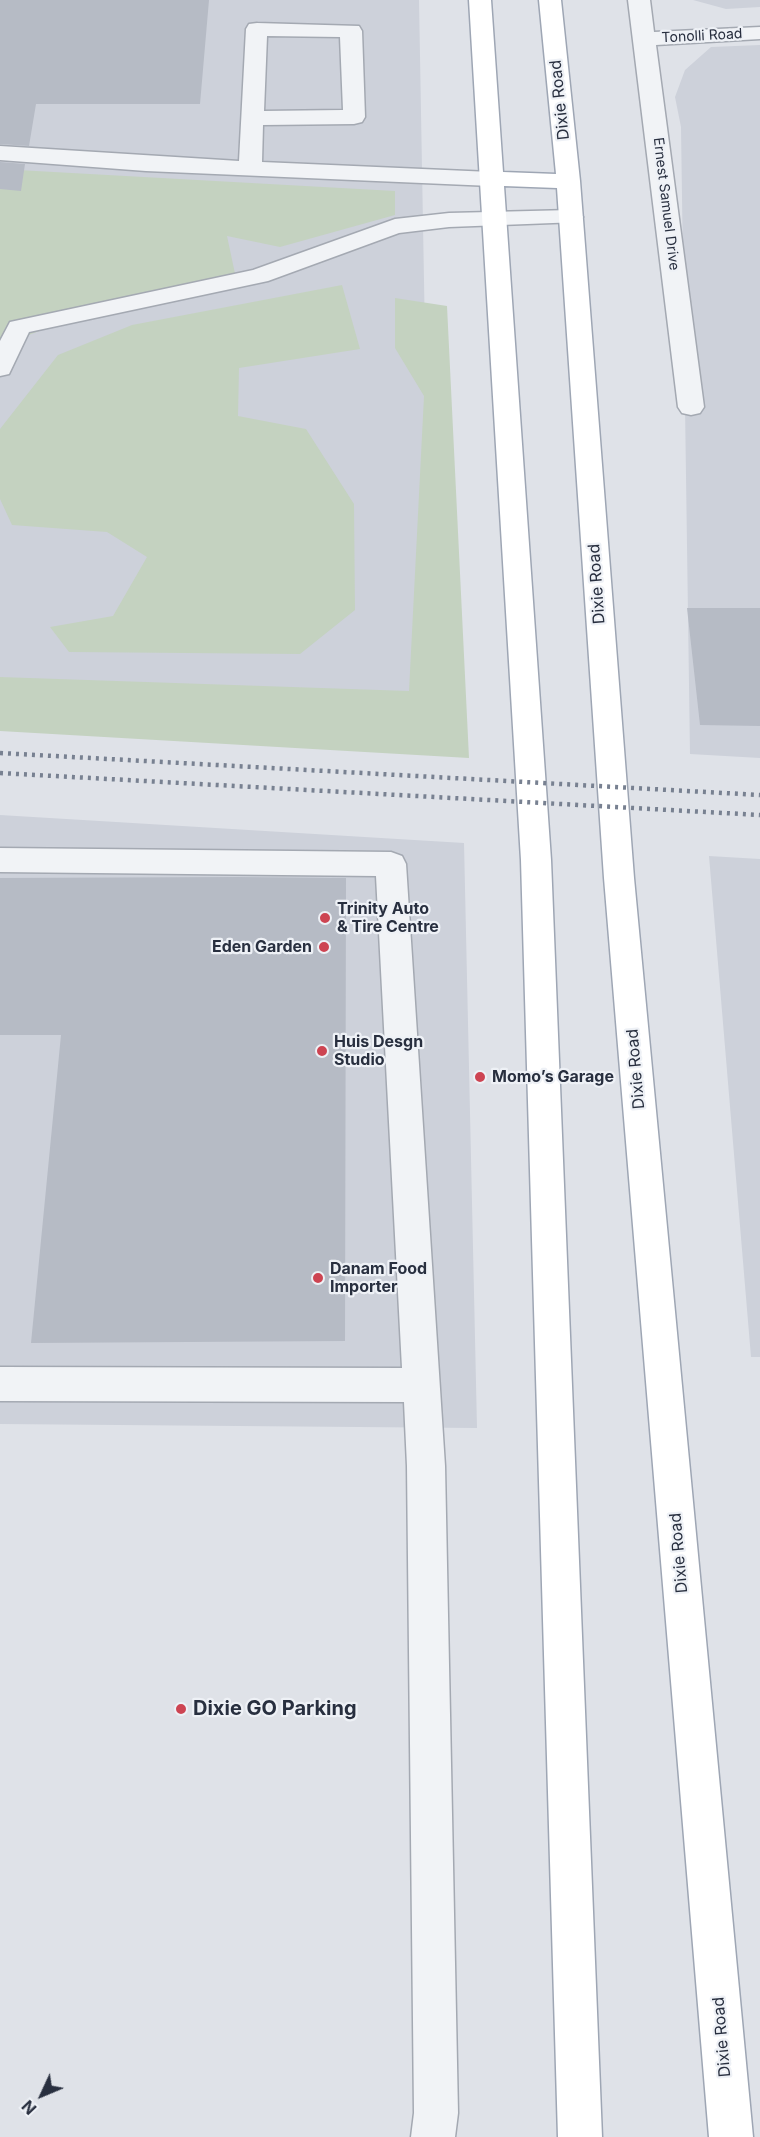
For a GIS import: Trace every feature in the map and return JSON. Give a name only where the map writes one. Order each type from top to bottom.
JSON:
[{"type":"main road","points":[[480,0],[536,860],[579,2137]]},
{"type":"main road","name":"Dixie Road","points":[[550,0],[571,217],[619,878],[731,2137]]},
{"type":"main road","points":[[491,178],[568,181]]},
{"type":"street","name":"Ernest Samuel Drive","points":[[639,0],[691,407]]},
{"type":"street","points":[[250,169],[252,118],[258,29],[351,30],[354,117],[252,118]]},
{"type":"street","name":"Tonolli Road","points":[[645,39],[760,33]]},
{"type":"street","points":[[0,153],[250,169],[491,178]]},
{"type":"street","points":[[0,368],[9,319],[259,276],[395,226],[493,218],[571,217]]},
{"type":"street","points":[[0,860],[390,864],[423,1385],[436,2113],[433,2137]]},
{"type":"street","points":[[0,1384],[423,1385]]},
{"type":"shaded area","points":[[0,0],[419,0],[432,730],[0,705]]},
{"type":"shaded area","points":[[693,0],[760,0],[760,7],[726,9]]},
{"type":"shaded area","points":[[760,45],[760,758],[690,754],[681,127],[675,97],[685,70],[711,47]]},
{"type":"shaded area","points":[[0,815],[464,843],[477,1428],[0,1424]]},
{"type":"shaded area","points":[[709,856],[760,859],[760,1357],[751,1357]]},
{"type":"green space","points":[[0,169],[395,191],[395,215],[280,247],[227,236],[237,283],[102,307],[0,346]]},
{"type":"green space","points":[[342,285],[360,349],[239,368],[238,416],[306,429],[354,504],[355,610],[300,654],[69,652],[50,627],[113,616],[147,557],[107,532],[12,525],[0,499],[0,429],[58,355],[132,325]]},
{"type":"green space","points":[[395,298],[447,306],[469,758],[0,731],[0,677],[409,691],[424,396],[395,348]]},
{"type":"building","points":[[0,0],[209,0],[200,104],[36,104],[29,146],[0,144]]},
{"type":"building","points":[[0,162],[25,164],[21,191],[0,189]]},
{"type":"building","points":[[687,608],[760,608],[760,726],[700,725]]},
{"type":"building","points":[[0,878],[346,878],[345,1341],[31,1343],[61,1035],[0,1035]]},
{"type":"railway","points":[[0,753],[760,795]]},
{"type":"railway","points":[[0,773],[760,815]]},
{"type":"place","name":"Trinity Auto & Tire Centre","points":[[325,918]]},
{"type":"place","name":"Eden Garden","points":[[324,947]]},
{"type":"place","name":"Huis Desgn Studio","points":[[322,1051]]},
{"type":"place","name":"Momo’s Garage","points":[[480,1077]]},
{"type":"place","name":"Danam Food Importer","points":[[318,1278]]},
{"type":"place","name":"Dixie GO Parking","points":[[181,1709]]}]
